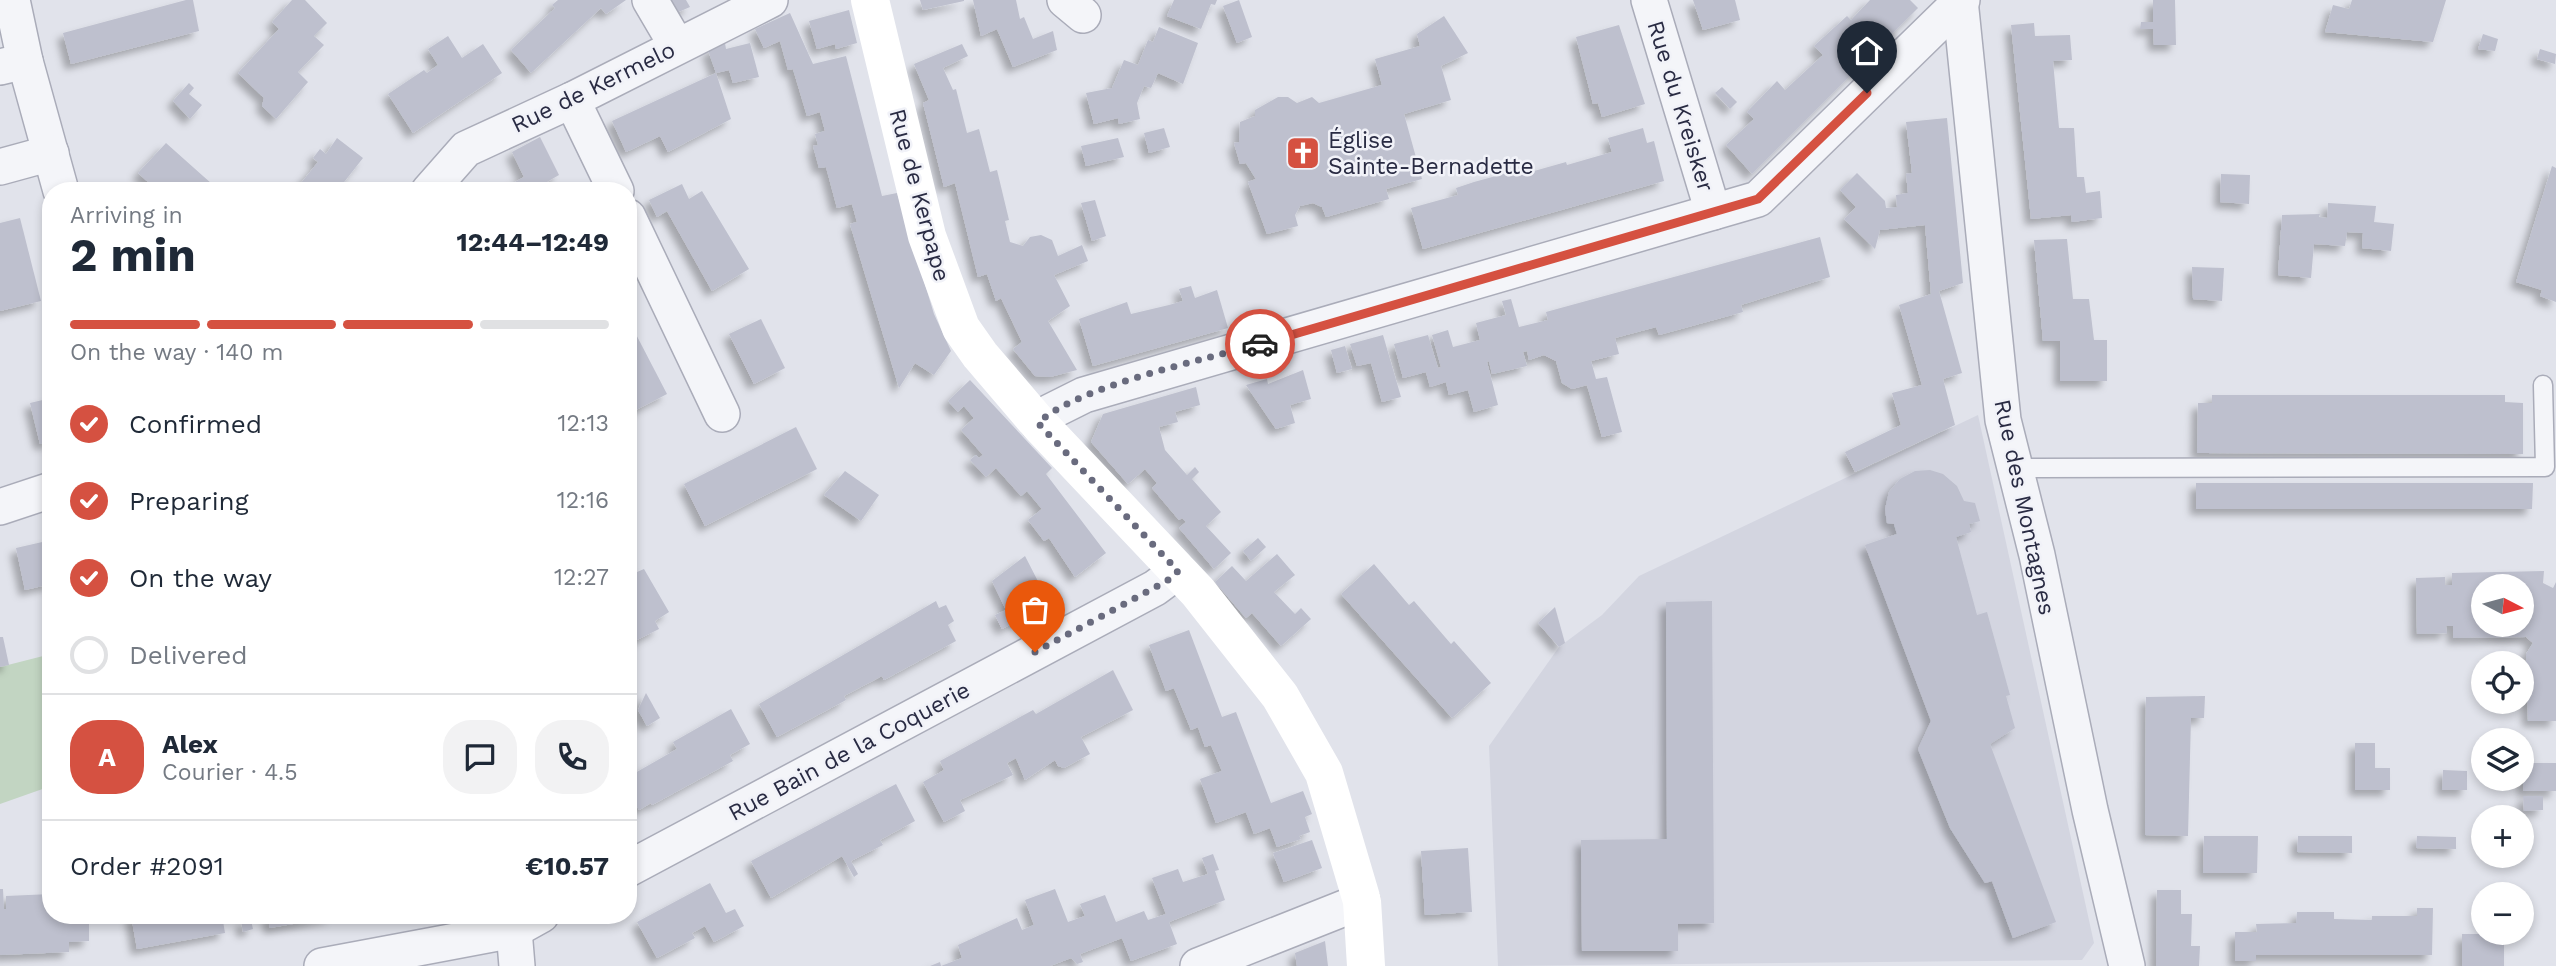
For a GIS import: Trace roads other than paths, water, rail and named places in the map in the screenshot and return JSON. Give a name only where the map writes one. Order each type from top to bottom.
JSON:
[{"type":"street","points":[[12,0],[13,64],[51,153],[59,182]]},
{"type":"street","points":[[650,0],[677,46]]},
{"type":"street","name":"Rue de Kermelo","points":[[437,182],[466,149],[572,100],[770,0]]},
{"type":"street","name":"Rue de Kerpape","points":[[870,0],[927,236],[947,297],[961,328],[980,355],[1038,423],[1178,571],[1280,696],[1324,773],[1362,901],[1366,966]]},
{"type":"street","name":"Rue du Kreisker","points":[[1649,0],[1713,212]]},
{"type":"street","points":[[1038,423],[1050,412],[1084,395],[1758,199],[1961,1]]},
{"type":"street","name":"Rue des Montagnes","points":[[1961,1],[2003,420],[2036,555],[2090,810],[2127,966]]},
{"type":"street","points":[[572,100],[611,182]]},
{"type":"street","points":[[0,167],[51,153]]},
{"type":"street","points":[[637,236],[722,414]]},
{"type":"street","points":[[0,507],[42,493]]},
{"type":"street","name":"Rue Bain de la Coquerie","points":[[637,864],[1155,588],[1178,571]]},
{"type":"street","points":[[1198,966],[1362,901]]},
{"type":"street","points":[[322,966],[504,924]]},
{"type":"street","points":[[517,966],[521,924]]},
{"type":"lane","points":[[2015,468],[2545,467],[2543,385]]},
{"type":"place","name":"Église Sainte-Bernadette","points":[[1303,153]]}]
